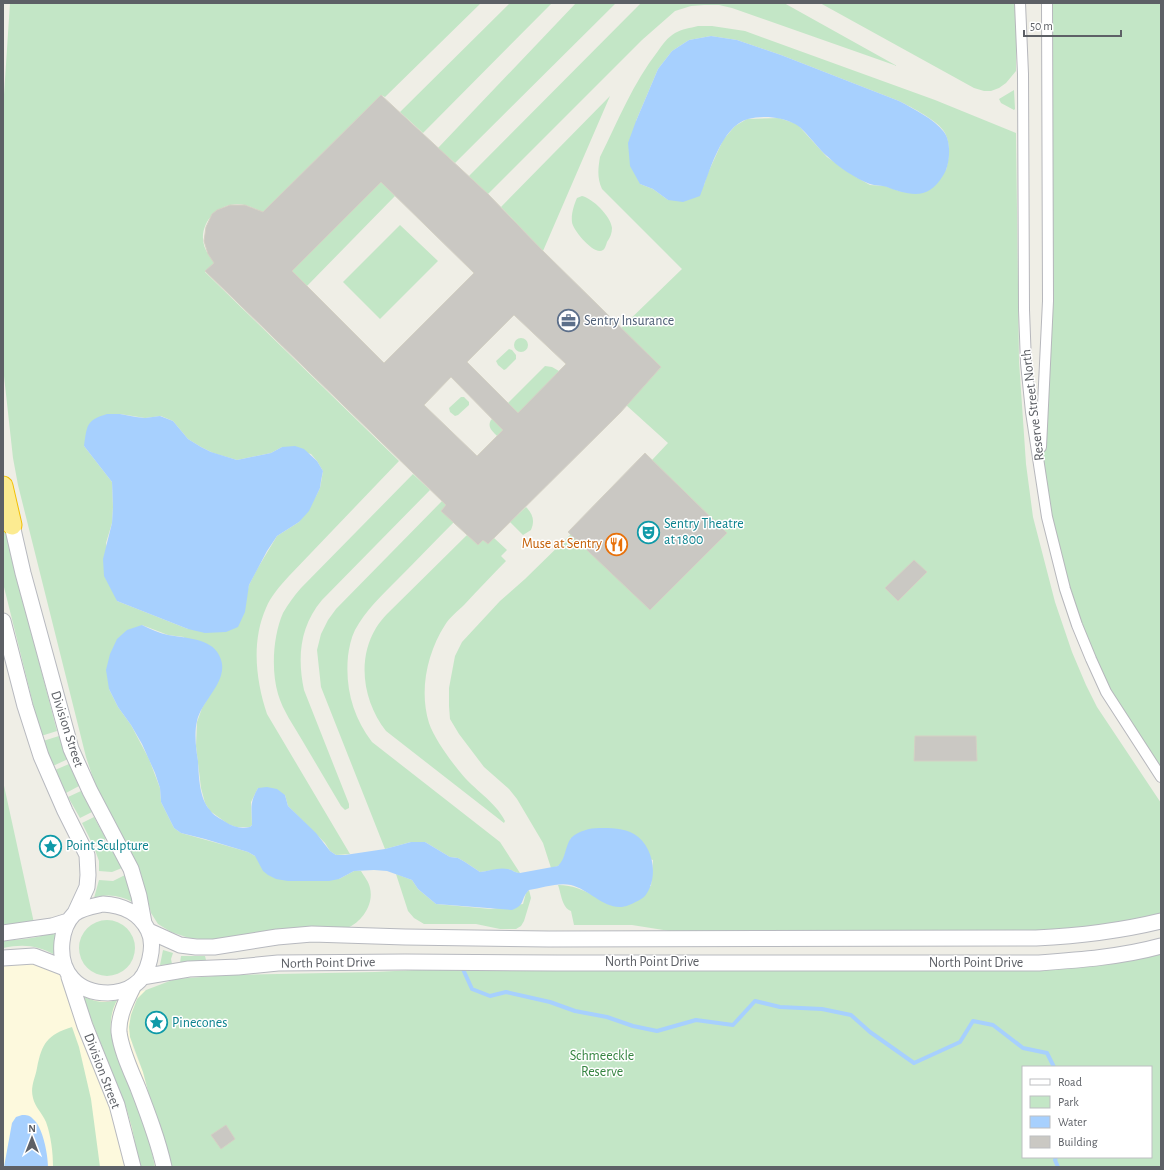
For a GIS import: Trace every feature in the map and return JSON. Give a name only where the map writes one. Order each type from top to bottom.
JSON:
[{"type":"highway","points":[[3,486],[12,525]]},
{"type":"street","name":"Reserve Street North","points":[[1020,3],[1023,74],[1024,310],[1026,363],[1031,412],[1040,467]]},
{"type":"street","name":"Reserve Street North","points":[[1040,467],[1048,301],[1047,3]]},
{"type":"street","points":[[1040,467],[1047,517],[1058,563],[1077,625],[1106,692],[1161,778]]},
{"type":"street","name":"Division Street","points":[[12,525],[23,573],[71,749],[90,791],[131,869],[147,927]]},
{"type":"street","points":[[3,620],[25,706],[41,756],[65,811],[87,855],[87,887],[65,929],[62,940],[62,951],[67,972]]},
{"type":"street","points":[[3,933],[34,929],[72,917],[91,906],[103,904],[114,905],[133,913],[147,927],[152,949],[148,966],[138,981],[119,992],[109,993],[88,990],[78,985],[67,972],[34,956],[3,958]]},
{"type":"street","name":"North Point Drive","points":[[147,927],[180,945],[204,948],[277,937],[312,934],[534,939],[1036,938],[1116,931],[1161,921]]},
{"type":"street","name":"North Point Drive","points":[[138,981],[189,970],[278,963],[1038,963],[1107,958],[1161,946]]},
{"type":"street","name":"Division Street","points":[[67,972],[85,1026],[117,1105],[133,1167]]},
{"type":"street","name":"Division Street","points":[[138,981],[127,999],[120,1021],[120,1032],[128,1064],[155,1134],[164,1167]]},
{"type":"shaded area","points":[[32,964],[45,966],[59,974],[67,985],[114,998],[146,990],[137,999],[131,1015],[129,1027],[133,1048],[143,1072],[168,1167],[3,1167],[3,965]]},
{"type":"green space","points":[[10,3],[481,3],[385,97],[381,95],[262,213],[247,206],[234,204],[221,208],[212,216],[205,226],[203,238],[206,250],[215,262],[205,272],[399,461],[279,587],[270,599],[261,621],[258,634],[258,675],[267,714],[350,854],[336,855],[330,851],[325,843],[288,806],[285,795],[258,788],[251,802],[252,825],[250,827],[236,827],[228,824],[210,811],[205,803],[201,788],[196,746],[197,722],[202,708],[210,695],[184,637],[168,635],[142,625],[109,689],[118,707],[131,725],[149,759],[160,788],[161,802],[174,828],[181,833],[248,852],[255,856],[339,879],[354,871],[361,871],[368,881],[371,894],[370,900],[366,912],[362,917],[347,928],[284,928],[211,940],[189,938],[171,932],[158,924],[151,913],[141,874],[96,787],[86,757],[18,485],[13,458],[3,367],[3,110]],"holes":[[[120,414],[145,418],[161,416],[173,421],[188,439],[213,453],[237,460],[271,453],[282,447],[311,454],[323,471],[320,488],[316,496],[299,522],[277,536],[256,571],[249,585],[246,597],[188,629],[117,601],[106,543],[112,523],[112,482],[84,446]]]},
{"type":"green space","points":[[510,3],[552,3],[423,133],[400,112]]},
{"type":"green space","points":[[576,3],[616,3],[455,163],[438,148]]},
{"type":"green space","points":[[641,3],[784,3],[897,66],[732,8],[719,5],[704,5],[691,6],[675,11],[642,40],[488,194],[469,176]]},
{"type":"green space","points":[[820,3],[1016,3],[1016,71],[1006,83],[999,88],[991,91],[984,91],[974,88]]},
{"type":"green space","points":[[1047,3],[1161,3],[1161,777],[1106,692],[1077,625],[1040,467],[1048,301]]},
{"type":"green space","points":[[698,26],[712,26],[745,31],[935,100],[1016,133],[1019,361],[1026,464],[1033,517],[1055,602],[1072,652],[1086,685],[1097,707],[1161,803],[1161,913],[1118,923],[1076,928],[1026,931],[676,932],[632,925],[574,925],[571,911],[566,907],[562,900],[558,885],[578,888],[596,897],[651,886],[653,860],[571,838],[562,863],[551,868],[543,843],[517,799],[509,789],[484,767],[459,734],[450,719],[449,688],[455,656],[462,642],[500,601],[571,534],[650,610],[727,533],[652,460],[668,443],[626,405],[661,367],[621,328],[682,269],[602,189],[598,173],[600,157],[626,102],[649,63],[663,44],[672,35],[680,30]],"holes":[[[711,36],[737,40],[781,55],[899,101],[924,115],[942,128],[945,133],[949,152],[946,170],[902,192],[885,186],[870,185],[827,157],[797,124],[779,118],[747,119],[735,126],[723,140],[704,185],[668,200],[653,189],[640,184],[636,121],[658,69],[672,51],[689,40]]]},
{"type":"green space","points":[[1014,90],[1014,110],[1001,103],[999,99]]},
{"type":"green space","points":[[610,96],[543,251],[501,207]]},
{"type":"green space","points":[[381,182],[395,196],[307,286],[292,271]]},
{"type":"green space","points":[[582,196],[596,204],[605,213],[611,223],[611,234],[603,250],[595,250],[590,246],[584,241],[573,226],[572,216],[574,207],[577,198]]},
{"type":"green space","points":[[400,225],[438,261],[380,319],[343,282]]},
{"type":"green space","points":[[518,338],[524,338],[528,342],[528,348],[524,352],[518,352],[514,348],[514,342]]},
{"type":"green space","points":[[509,349],[516,355],[516,359],[504,370],[496,361]]},
{"type":"green space","points":[[545,366],[552,367],[559,371],[497,436],[490,427],[491,420]]},
{"type":"green space","points":[[461,397],[464,397],[469,402],[469,405],[455,416],[450,412],[449,408]]},
{"type":"green space","points":[[413,474],[430,490],[322,600],[309,620],[302,642],[301,666],[304,690],[349,804],[349,808],[345,810],[341,806],[292,724],[280,700],[274,674],[274,653],[277,632],[283,613],[301,588]]},
{"type":"green space","points":[[442,501],[446,505],[441,511],[454,522],[375,603],[364,616],[352,636],[347,668],[349,691],[355,712],[372,742],[500,842],[520,873],[503,869],[480,872],[458,858],[450,857],[425,842],[411,842],[385,849],[321,687],[317,650],[321,634],[328,620],[336,609]]},
{"type":"green space","points":[[526,507],[532,515],[533,524],[531,530],[523,535],[510,522]]},
{"type":"green space","points":[[3,518],[57,731],[41,736],[3,583]]},
{"type":"green space","points":[[467,535],[478,545],[483,540],[488,544],[494,538],[507,550],[501,556],[506,561],[449,619],[439,636],[429,660],[426,672],[426,711],[431,729],[447,755],[466,778],[496,807],[505,821],[504,823],[386,731],[372,708],[365,681],[366,654],[378,624]]},
{"type":"green space","points":[[59,736],[68,759],[53,766],[43,741]]},
{"type":"green space","points":[[69,764],[79,786],[66,793],[55,770]]},
{"type":"green space","points":[[3,781],[34,923],[3,928]]},
{"type":"green space","points":[[81,791],[92,812],[80,818],[68,797]]},
{"type":"green space","points":[[94,817],[106,839],[93,845],[82,823]]},
{"type":"green space","points":[[109,843],[122,868],[112,872],[99,871],[99,861],[95,850]]},
{"type":"green space","points":[[396,874],[412,880],[418,889],[436,904],[491,909],[523,904],[526,893],[529,890],[531,898],[524,921],[521,926],[516,929],[500,929],[476,924],[424,924],[414,918],[408,911]]},
{"type":"green space","points":[[125,875],[134,903],[115,896],[99,896],[94,898],[99,880],[113,881]]},
{"type":"green space","points":[[107,920],[118,922],[127,928],[133,937],[135,948],[133,959],[127,968],[118,974],[107,976],[96,974],[87,968],[81,959],[79,948],[81,937],[87,928],[96,922]]},
{"type":"green space","points":[[58,929],[54,942],[55,955],[42,949],[30,946],[3,948],[3,941],[38,937]]},
{"type":"green space","name":"Schmeeckle Reserve","points":[[1161,944],[1161,1167],[168,1167],[143,1072],[130,1037],[129,1027],[131,1015],[137,999],[146,990],[175,979],[229,975],[375,972],[557,963],[1038,963]]},
{"type":"green space","points":[[163,950],[173,953],[171,959],[172,964],[160,965]]},
{"type":"green space","points":[[181,956],[205,956],[206,960],[180,963]]},
{"type":"green space","points":[[82,996],[100,1002],[109,1002],[118,999],[111,1018],[113,1044],[142,1116],[155,1167],[140,1167],[126,1107]]},
{"type":"green space","points":[[72,1027],[79,1047],[91,1099],[100,1167],[53,1167],[53,1156],[48,1127],[33,1098],[33,1083],[44,1046],[51,1037]]},
{"type":"water","points":[[711,36],[737,40],[781,55],[899,101],[923,115],[940,127],[948,140],[948,161],[946,170],[942,177],[930,190],[919,194],[905,193],[885,186],[870,184],[853,176],[836,164],[823,153],[799,126],[778,118],[760,117],[748,119],[739,123],[730,131],[717,152],[700,196],[683,202],[668,200],[653,189],[640,184],[630,166],[628,143],[658,69],[672,51],[689,40]]},
{"type":"water","points":[[107,414],[120,414],[145,418],[160,416],[173,421],[188,439],[201,447],[211,452],[237,460],[271,453],[282,447],[295,446],[304,449],[317,461],[323,471],[320,488],[309,511],[299,522],[277,536],[267,551],[249,585],[245,612],[238,627],[226,632],[205,633],[188,629],[117,601],[104,576],[103,559],[112,523],[112,482],[84,446],[87,429],[91,421]]},
{"type":"water","points":[[142,625],[165,634],[204,642],[215,649],[219,655],[222,664],[222,672],[215,689],[200,713],[196,726],[196,741],[200,787],[206,805],[218,818],[230,825],[243,828],[250,827],[252,825],[253,798],[258,788],[267,787],[277,789],[285,795],[288,806],[316,833],[330,851],[336,855],[385,849],[411,842],[425,842],[450,857],[458,858],[480,872],[497,869],[510,869],[517,873],[558,866],[563,859],[571,838],[581,832],[596,828],[617,829],[634,834],[641,839],[646,846],[650,854],[653,872],[649,889],[642,898],[629,905],[621,907],[607,904],[578,888],[566,884],[529,890],[521,904],[512,910],[436,904],[418,889],[412,880],[387,871],[354,871],[339,879],[329,881],[288,881],[276,879],[263,871],[255,856],[248,852],[181,833],[174,828],[161,802],[160,788],[142,744],[118,707],[109,689],[106,670],[110,654],[117,639],[127,630]]},
{"type":"water","points":[[22,1115],[31,1117],[40,1128],[46,1149],[48,1167],[4,1167],[12,1123],[16,1117]]},
{"type":"building","name":"Sentry Insurance","points":[[381,95],[488,194],[543,251],[661,367],[620,413],[488,544],[483,540],[478,545],[441,511],[446,505],[205,271],[214,263],[208,254],[204,241],[206,227],[212,214],[217,210],[230,205],[245,205],[263,212]],"holes":[[[381,182],[474,273],[384,363],[292,271]],[[514,315],[566,364],[518,413],[467,362]],[[451,377],[503,430],[477,456],[424,405]]]},
{"type":"building","name":"Sentry Theatre at 1800","points":[[645,453],[727,533],[650,610],[568,532]]},
{"type":"building","points":[[914,560],[927,572],[898,601],[885,588]]},
{"type":"building","points":[[915,736],[976,736],[977,761],[914,761]]},
{"type":"building","points":[[226,1125],[235,1139],[221,1149],[211,1135]]},
{"type":"waterway","points":[[462,967],[472,989],[490,996],[506,992],[550,1002],[575,1011],[607,1017],[633,1026],[657,1031],[696,1020],[733,1025],[755,1001],[780,1007],[822,1009],[851,1015],[870,1032],[914,1063],[960,1042],[973,1021],[993,1025],[1023,1048],[1047,1053],[1054,1066]]},
{"type":"waterway","points":[[1056,1158],[1058,1167]]},
{"type":"place","name":"Sentry Insurance","points":[[568,321]]},
{"type":"place","name":"Sentry Theatre at 1800","points":[[648,532]]},
{"type":"place","name":"Muse at Sentry","points":[[617,544]]},
{"type":"place","name":"Point Sculpture","points":[[50,846]]},
{"type":"place","name":"Pinecones","points":[[157,1023]]}]
